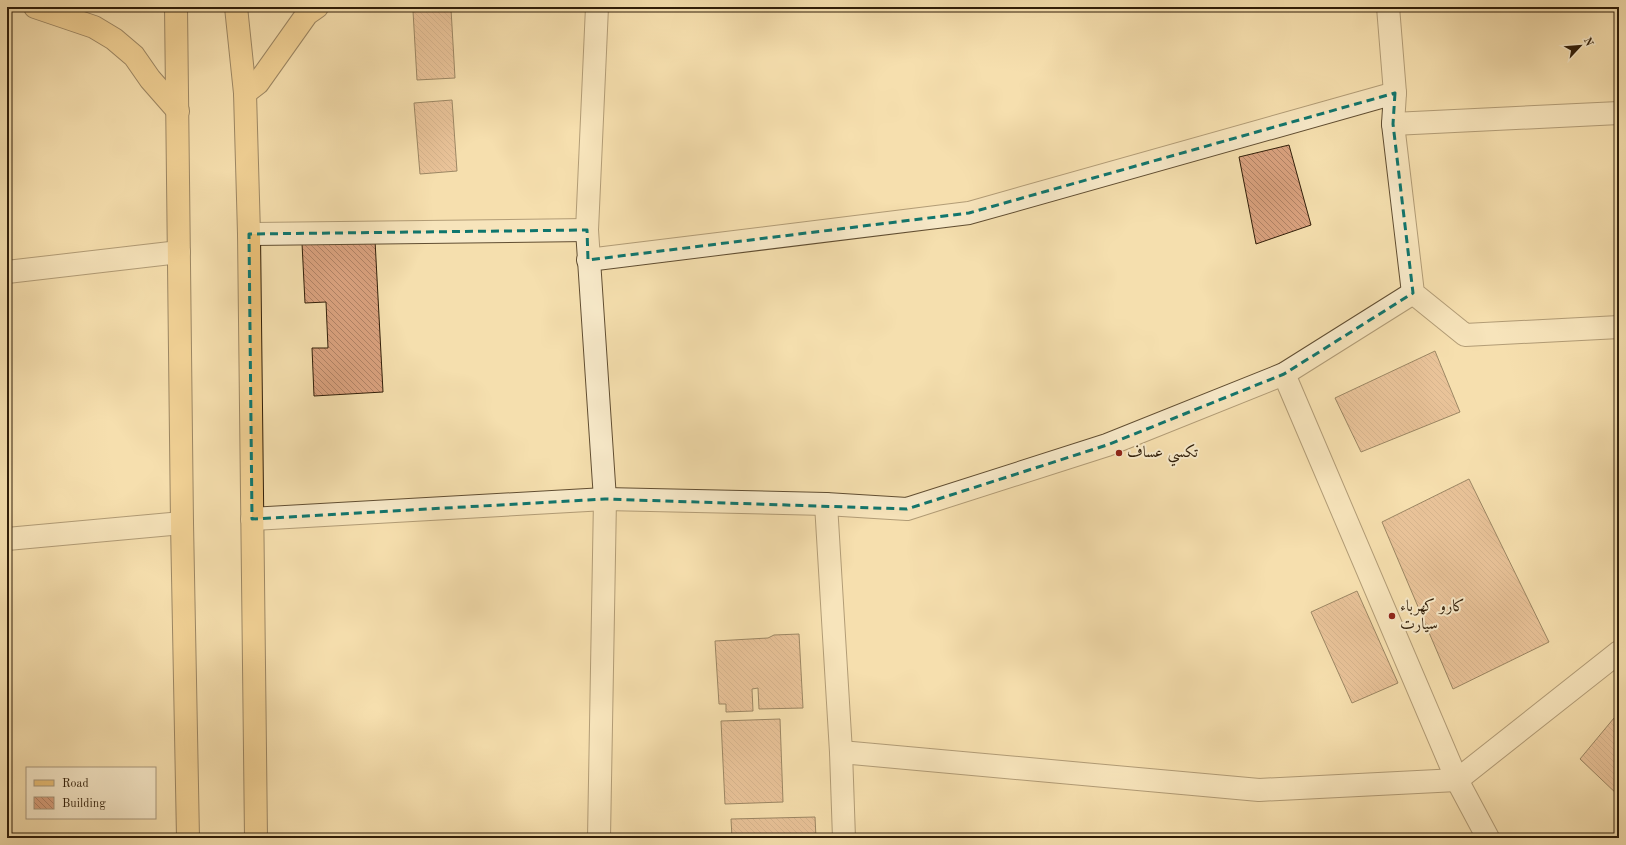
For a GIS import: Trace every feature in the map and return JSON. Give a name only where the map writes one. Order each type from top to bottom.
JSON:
[{"type":"main road","points":[[35,7],[94,27],[114,39],[134,56],[150,79],[178,110]]},
{"type":"main road","points":[[176,7],[182,523],[188,838]]},
{"type":"main road","points":[[236,7],[245,93],[249,234],[256,838]]},
{"type":"main road","points":[[245,93],[258,83],[306,14],[317,7]]},
{"type":"street","points":[[597,7],[587,230],[605,499],[599,838]]},
{"type":"street","points":[[1388,7],[1395,93],[1393,124],[1413,293],[1465,335],[1619,327]]},
{"type":"street","points":[[588,260],[969,213],[1395,93]]},
{"type":"street","points":[[1393,124],[1619,113]]},
{"type":"street","points":[[249,234],[587,230]]},
{"type":"street","points":[[7,272],[179,252]]},
{"type":"street","points":[[252,519],[605,499],[826,504],[907,509],[1107,445],[1284,374],[1413,293]]},
{"type":"street","points":[[1284,374],[1457,780],[1488,838]]},
{"type":"street","points":[[826,504],[841,752],[844,838]]},
{"type":"street","points":[[7,539],[182,523]]},
{"type":"street","points":[[841,752],[1260,790],[1457,780],[1619,652]]},
{"type":"highlighted area","points":[[1395,93],[1393,124],[1413,293],[1284,374],[1107,445],[907,509],[605,499],[252,519],[249,234],[587,230],[588,260],[969,213]]},
{"type":"building","points":[[451,9],[455,78],[417,80],[413,11]]},
{"type":"building","points":[[452,100],[457,171],[420,174],[414,103]]},
{"type":"building","points":[[1289,145],[1311,225],[1256,244],[1239,157]]},
{"type":"building","points":[[375,240],[383,392],[314,396],[312,348],[328,348],[326,302],[305,303],[302,243]]},
{"type":"building","points":[[1435,351],[1460,412],[1361,452],[1335,398]]},
{"type":"building","points":[[1469,479],[1549,642],[1453,689],[1382,522]]},
{"type":"building","points":[[1357,591],[1398,683],[1352,703],[1311,612]]},
{"type":"building","points":[[799,634],[803,708],[759,709],[758,688],[752,689],[753,711],[726,712],[726,704],[719,704],[715,641],[768,638],[774,635]]},
{"type":"building","points":[[1614,718],[1619,723],[1619,796],[1580,759]]},
{"type":"building","points":[[780,719],[783,802],[725,804],[721,721]]},
{"type":"building","points":[[815,817],[816,838],[732,838],[731,819]]},
{"type":"place","name":"تكسي عساف","points":[[1119,453]]},
{"type":"place","name":"كارو كهرباء سيارت","points":[[1392,616]]}]
